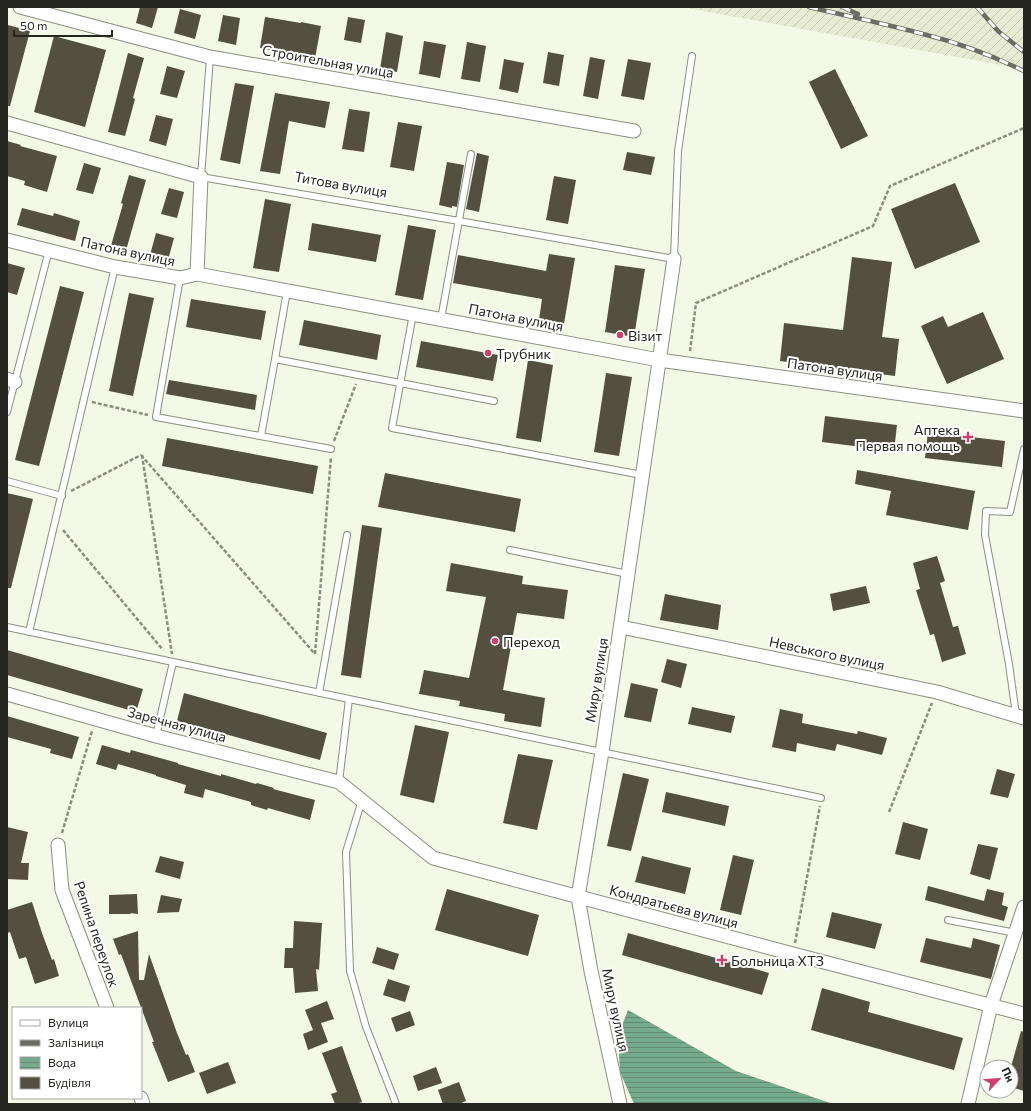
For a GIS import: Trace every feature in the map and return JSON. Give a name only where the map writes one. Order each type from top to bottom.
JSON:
[{"type":"street","name":"Строительная улица","points":[[20,7],[210,57],[634,131]]},
{"type":"street","name":"Титова вулиця","points":[[7,123],[201,177]]},
{"type":"street","points":[[197,274],[201,177]]},
{"type":"street","name":"Патона вулиця","points":[[7,240],[115,267],[180,278],[197,274],[659,360],[1024,411]]},
{"type":"street","name":"Миру вулиця","points":[[620,1104],[591,971],[578,897],[621,627],[674,259]]},
{"type":"street","name":"Невського вулиця","points":[[621,627],[937,692],[1020,716]]},
{"type":"street","name":"Заречная улица","points":[[7,694],[156,736],[339,782]]},
{"type":"street","name":"Кондратьєва вулиця","points":[[339,782],[433,858],[1024,1014]]},
{"type":"street","name":"Репина переулок","points":[[58,845],[62,890],[107,1007]]},
{"type":"street","points":[[968,1104],[991,1005],[1024,907]]},
{"type":"lane","points":[[674,259],[678,151],[692,56]]},
{"type":"lane","points":[[201,177],[210,57]]},
{"type":"lane","points":[[441,319],[471,154]]},
{"type":"lane","name":"Титова вулиця","points":[[201,177],[674,259]]},
{"type":"lane","points":[[7,412],[11,380],[49,250]]},
{"type":"lane","points":[[29,632],[85,400],[115,267]]},
{"type":"lane","points":[[180,278],[156,417],[331,449]]},
{"type":"lane","points":[[261,436],[287,291]]},
{"type":"lane","points":[[413,314],[392,428],[642,475]]},
{"type":"lane","points":[[275,360],[494,401]]},
{"type":"lane","points":[[1020,716],[985,535],[986,511],[1010,512],[1024,449]]},
{"type":"lane","points":[[7,481],[62,496]]},
{"type":"lane","points":[[319,693],[347,535]]},
{"type":"lane","points":[[510,550],[628,574]]},
{"type":"lane","points":[[7,627],[821,798]]},
{"type":"lane","points":[[156,736],[173,662]]},
{"type":"lane","points":[[339,782],[349,699]]},
{"type":"lane","points":[[362,800],[346,852],[350,971],[366,1027],[396,1104]]},
{"type":"lane","points":[[948,920],[1016,933]]},
{"type":"path","points":[[690,347],[696,303],[873,226],[890,186],[1024,128]]},
{"type":"path","points":[[142,455],[315,654],[331,449],[359,375]]},
{"type":"path","points":[[85,400],[156,417]]},
{"type":"path","points":[[62,496],[142,455]]},
{"type":"path","points":[[142,455],[173,662]]},
{"type":"path","points":[[56,522],[173,662]]},
{"type":"path","points":[[889,812],[937,692]]},
{"type":"path","points":[[58,845],[96,719]]},
{"type":"path","points":[[793,954],[821,798]]},
{"type":"shaded area","points":[[681,7],[1024,7],[1024,69]]},
{"type":"water","points":[[628,1010],[736,1071],[833,1104],[634,1104],[620,1072],[618,1036]]},
{"type":"building","points":[[140,7],[158,7],[152,28],[136,23]]},
{"type":"building","points":[[180,9],[201,15],[195,39],[174,33]]},
{"type":"building","points":[[223,15],[240,18],[236,45],[218,41]]},
{"type":"building","points":[[265,17],[321,26],[315,58],[260,48]]},
{"type":"building","points":[[348,17],[365,20],[361,43],[344,40]]},
{"type":"building","points":[[8,25],[30,31],[10,106],[7,106]]},
{"type":"building","points":[[386,32],[403,36],[397,72],[380,69]]},
{"type":"building","points":[[54,36],[106,50],[85,127],[34,112]]},
{"type":"building","points":[[424,41],[446,45],[440,78],[419,74]]},
{"type":"building","points":[[467,42],[486,46],[480,82],[461,79]]},
{"type":"building","points":[[548,52],[564,55],[559,86],[543,83]]},
{"type":"building","points":[[128,53],[144,58],[133,98],[135,99],[125,136],[108,132]]},
{"type":"building","points":[[590,57],[605,60],[598,99],[583,96]]},
{"type":"building","points":[[504,59],[524,63],[518,93],[499,89]]},
{"type":"building","points":[[628,59],[651,63],[644,100],[621,96]]},
{"type":"building","points":[[167,66],[185,71],[177,98],[160,94]]},
{"type":"building","points":[[835,69],[868,136],[841,149],[809,82]]},
{"type":"building","points":[[235,83],[254,86],[240,164],[220,160]]},
{"type":"building","points":[[275,93],[330,102],[325,128],[289,121],[280,174],[260,171]]},
{"type":"building","points":[[349,109],[370,112],[364,152],[342,149]]},
{"type":"building","points":[[156,115],[173,119],[166,146],[149,141]]},
{"type":"building","points":[[398,122],[422,126],[414,171],[390,167]]},
{"type":"building","points":[[7,141],[57,156],[47,192],[24,185],[25,181],[7,176]]},
{"type":"building","points":[[627,152],[655,157],[651,175],[623,170]]},
{"type":"building","points":[[477,153],[489,156],[479,212],[466,209]]},
{"type":"building","points":[[447,162],[464,165],[457,207],[452,206],[452,208],[439,205]]},
{"type":"building","points":[[84,163],[101,168],[93,194],[76,190]]},
{"type":"building","points":[[129,175],[146,180],[125,254],[110,249],[123,204],[121,203]]},
{"type":"building","points":[[554,176],[576,180],[568,224],[546,220]]},
{"type":"building","points":[[955,183],[980,242],[915,269],[891,209]]},
{"type":"building","points":[[169,188],[184,192],[177,218],[161,214]]},
{"type":"building","points":[[265,199],[291,204],[279,272],[253,268]]},
{"type":"building","points":[[22,208],[53,216],[54,213],[80,221],[75,241],[17,225]]},
{"type":"building","points":[[312,223],[381,235],[376,262],[308,250]]},
{"type":"building","points":[[408,225],[436,230],[423,300],[395,295]]},
{"type":"building","points":[[156,233],[174,238],[168,260],[150,255]]},
{"type":"building","points":[[549,254],[575,258],[564,324],[539,320],[542,299],[453,283],[458,255],[546,271]]},
{"type":"building","points":[[852,257],[892,262],[882,337],[899,339],[895,376],[780,361],[784,323],[843,330]]},
{"type":"building","points":[[7,263],[25,268],[17,295],[7,292]]},
{"type":"building","points":[[615,265],[645,269],[634,337],[605,332]]},
{"type":"building","points":[[60,286],[84,292],[39,466],[15,460]]},
{"type":"building","points":[[129,293],[154,298],[133,396],[109,391]]},
{"type":"building","points":[[191,299],[266,311],[261,340],[186,327]]},
{"type":"building","points":[[983,312],[1004,359],[947,384],[921,326],[943,316],[948,327]]},
{"type":"building","points":[[304,320],[381,335],[377,360],[299,345]]},
{"type":"building","points":[[421,341],[498,355],[493,381],[416,367]]},
{"type":"building","points":[[528,360],[553,365],[541,442],[516,438]]},
{"type":"building","points":[[606,373],[632,377],[619,456],[594,452]]},
{"type":"building","points":[[169,380],[257,395],[255,410],[166,394]]},
{"type":"building","points":[[825,416],[897,425],[894,451],[822,442]]},
{"type":"building","points":[[928,432],[1005,441],[1002,467],[925,458]]},
{"type":"building","points":[[167,438],[318,466],[313,494],[162,466]]},
{"type":"building","points":[[857,470],[975,491],[968,530],[886,515],[891,491],[855,484]]},
{"type":"building","points":[[385,473],[521,499],[515,532],[378,507]]},
{"type":"building","points":[[7,493],[33,499],[11,588],[7,588]]},
{"type":"building","points":[[362,525],[382,528],[361,678],[341,675]]},
{"type":"building","points":[[937,556],[945,581],[940,583],[953,627],[958,626],[966,654],[942,662],[934,634],[930,635],[916,590],[920,589],[913,563]]},
{"type":"building","points":[[451,563],[523,576],[522,584],[568,590],[564,619],[517,613],[503,690],[545,698],[541,727],[504,721],[505,714],[459,706],[460,701],[419,694],[424,670],[469,678],[486,597],[446,591]]},
{"type":"building","points":[[866,586],[870,603],[833,611],[830,594]]},
{"type":"building","points":[[665,594],[721,605],[718,630],[660,620]]},
{"type":"building","points":[[7,650],[143,689],[136,712],[7,675]]},
{"type":"building","points":[[667,659],[687,664],[681,688],[661,682]]},
{"type":"building","points":[[631,683],[658,689],[651,722],[624,717]]},
{"type":"building","points":[[184,693],[327,733],[320,760],[177,721]]},
{"type":"building","points":[[692,707],[735,716],[731,733],[688,724]]},
{"type":"building","points":[[780,709],[803,714],[802,723],[857,734],[858,731],[887,738],[882,755],[837,744],[835,751],[797,743],[796,752],[772,747]]},
{"type":"building","points":[[7,716],[79,737],[72,759],[50,753],[51,749],[7,737]]},
{"type":"building","points":[[415,725],[449,732],[434,803],[400,795]]},
{"type":"building","points":[[102,745],[130,753],[131,750],[221,776],[221,774],[256,784],[257,783],[274,788],[273,789],[315,800],[310,820],[268,808],[267,810],[251,805],[251,802],[205,789],[203,798],[184,793],[186,785],[156,775],[118,764],[116,770],[96,764]]},
{"type":"building","points":[[518,754],[553,760],[537,830],[503,823]]},
{"type":"building","points":[[997,769],[1015,774],[1008,798],[990,794]]},
{"type":"building","points":[[623,773],[649,779],[631,851],[607,846]]},
{"type":"building","points":[[666,792],[729,806],[725,826],[662,812]]},
{"type":"building","points":[[903,822],[928,829],[920,860],[895,854]]},
{"type":"building","points":[[7,827],[28,832],[21,863],[29,863],[28,880],[7,879]]},
{"type":"building","points":[[978,844],[998,848],[990,880],[970,874]]},
{"type":"building","points":[[733,855],[754,860],[741,915],[720,910]]},
{"type":"building","points":[[160,856],[184,862],[180,879],[155,872]]},
{"type":"building","points":[[642,856],[691,868],[685,894],[635,882]]},
{"type":"building","points":[[928,886],[984,901],[987,889],[1004,893],[1002,905],[1008,907],[1004,921],[925,900]]},
{"type":"building","points":[[447,889],[539,915],[528,956],[435,930]]},
{"type":"building","points":[[137,894],[138,914],[109,914],[109,895]]},
{"type":"building","points":[[161,895],[182,899],[179,912],[157,913]]},
{"type":"building","points":[[32,902],[42,933],[52,960],[54,959],[59,976],[35,984],[26,957],[19,959],[10,932],[7,933],[7,910]]},
{"type":"building","points":[[832,912],[882,924],[875,949],[826,937]]},
{"type":"building","points":[[294,921],[322,923],[319,970],[316,969],[318,991],[295,993],[293,968],[284,968],[285,948],[293,948]]},
{"type":"building","points":[[138,931],[139,980],[144,980],[149,954],[177,1033],[195,1072],[168,1082],[152,1042],[154,1042],[142,1007],[121,954],[119,955],[113,939]]},
{"type":"building","points":[[628,933],[769,973],[762,995],[622,955]]},
{"type":"building","points":[[926,938],[971,948],[973,938],[1000,945],[991,979],[920,962]]},
{"type":"building","points":[[377,947],[399,954],[394,970],[372,963]]},
{"type":"building","points":[[388,979],[410,986],[405,1002],[383,995]]},
{"type":"building","points":[[822,988],[870,1002],[868,1012],[963,1038],[954,1070],[811,1030]]},
{"type":"building","points":[[327,1001],[334,1019],[321,1023],[328,1042],[308,1050],[303,1034],[313,1030],[305,1010]]},
{"type":"building","points":[[410,1011],[415,1025],[396,1032],[391,1018]]},
{"type":"building","points":[[1021,1031],[1024,1032],[1024,1091],[1019,1089],[1019,1059],[1013,1059]]},
{"type":"building","points":[[342,1046],[362,1102],[356,1104],[335,1104],[331,1094],[337,1092],[322,1053]]},
{"type":"building","points":[[228,1062],[236,1083],[207,1094],[199,1073]]},
{"type":"building","points":[[436,1067],[442,1083],[418,1091],[413,1076]]},
{"type":"building","points":[[459,1082],[466,1101],[459,1104],[443,1104],[438,1090]]},
{"type":"railway","points":[[809,7],[936,37],[1000,60],[1024,71]]},
{"type":"railway","points":[[842,7],[858,14]]},
{"type":"railway","points":[[977,7],[998,31],[1024,52]]},
{"type":"place","name":"Візит","points":[[620,335]]},
{"type":"place","name":"Трубник","points":[[488,353]]},
{"type":"place","name":"Аптека Первая помощь","points":[[968,437]]},
{"type":"place","name":"Переход","points":[[495,641]]},
{"type":"place","name":"Больница ХТЗ","points":[[722,960]]}]
